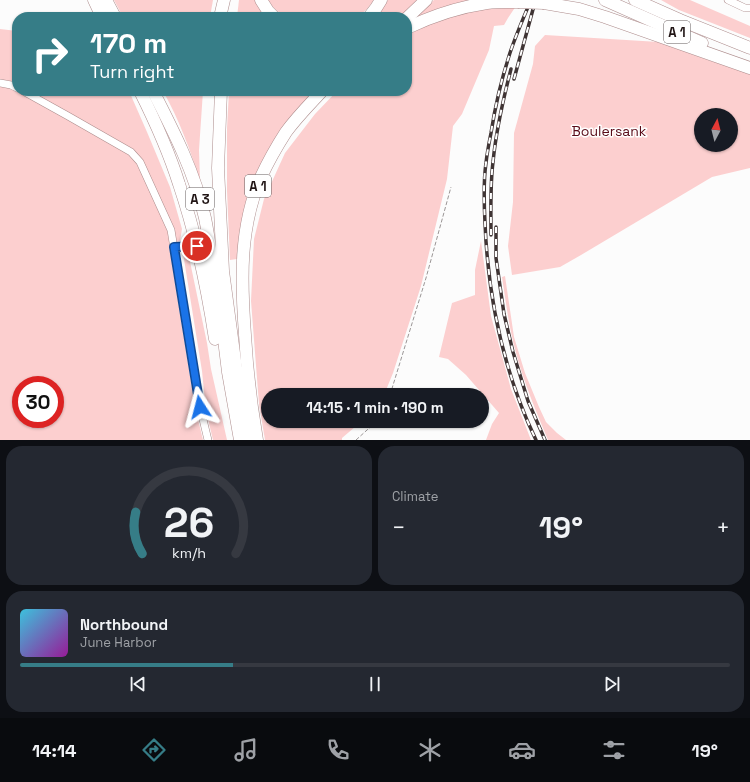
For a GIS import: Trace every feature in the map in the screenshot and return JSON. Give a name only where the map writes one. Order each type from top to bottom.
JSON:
[{"type":"highway","points":[[94,0],[100,12]]},
{"type":"highway","points":[[106,0],[112,12]]},
{"type":"highway","points":[[221,12],[224,0]]},
{"type":"highway","points":[[230,12],[231,0]]},
{"type":"highway","points":[[261,0],[269,12]]},
{"type":"highway","points":[[373,12],[381,0]]},
{"type":"highway","points":[[412,13],[426,0]]},
{"type":"highway","name":"A 1","points":[[579,0],[659,35]]},
{"type":"highway","name":"A 1","points":[[605,0],[678,33],[750,62]]},
{"type":"highway","name":"A 1","points":[[635,0],[750,48]]},
{"type":"highway","points":[[646,0],[680,20]]},
{"type":"highway","name":"A 1","points":[[412,26],[432,17],[487,3],[544,3],[579,9],[659,35],[750,68]]},
{"type":"highway","name":"A 3","points":[[142,96],[157,128],[179,184],[197,246],[209,302],[221,374],[231,391]]},
{"type":"highway","name":"A 3","points":[[156,96],[178,141],[195,183],[205,218],[214,284],[240,440]]},
{"type":"highway","name":"A 3","points":[[213,96],[210,136],[212,200],[220,315]]},
{"type":"highway","name":"A 3","points":[[221,96],[218,168],[223,271],[236,368],[248,440]]},
{"type":"highway","name":"A 1","points":[[257,440],[249,383],[244,325],[242,280],[244,235],[261,177],[273,154],[287,132],[317,96]]},
{"type":"street","points":[[728,0],[745,8],[750,8]]},
{"type":"street","points":[[0,83],[12,86]]},
{"type":"street","points":[[31,96],[131,152],[144,169],[171,230],[200,407],[208,440]]},
{"type":"lane","points":[[174,247],[197,246]]},
{"type":"path","points":[[392,388],[426,278],[451,187]]},
{"type":"path","points":[[356,440],[369,428]]},
{"type":"green space","points":[[114,0],[213,0],[211,12],[120,12]]},
{"type":"green space","points":[[239,0],[255,0],[263,12],[238,12]]},
{"type":"green space","points":[[268,0],[374,0],[364,12],[278,12]]},
{"type":"green space","points":[[388,0],[420,0],[407,12],[379,12]]},
{"type":"green space","points":[[434,0],[482,0],[416,19],[415,17]]},
{"type":"green space","points":[[661,0],[690,0],[750,26],[750,38],[679,10]]},
{"type":"green space","points":[[516,6],[504,25],[494,26],[489,50],[462,114],[453,126],[447,179],[421,286],[387,388],[261,388],[261,416],[251,301],[254,239],[264,199],[285,153],[315,114],[332,96],[412,96],[412,33],[425,25],[441,19],[480,9]]},
{"type":"green space","points":[[0,29],[12,30],[12,96],[131,96],[170,187],[182,229],[180,241],[169,245],[195,407],[203,440],[0,440]]},
{"type":"green space","name":"Boulersank","points":[[545,35],[659,42],[708,60],[750,73],[750,168],[712,177],[560,267],[512,275],[508,246],[513,202],[514,133],[533,64],[535,46]]},
{"type":"green space","points":[[166,96],[203,96],[199,150],[200,180],[188,146]]},
{"type":"green space","points":[[229,96],[312,96],[271,148],[237,259],[230,260],[227,191]]},
{"type":"green space","points":[[481,241],[491,316],[511,389],[531,440],[486,440],[492,424],[499,413],[489,401],[489,388],[477,388],[466,375],[448,359],[439,357],[452,303],[475,295],[475,270]]},
{"type":"green space","points":[[188,252],[211,369],[227,440],[213,440],[206,411],[202,371],[183,253]]},
{"type":"green space","points":[[505,276],[514,337],[525,373],[546,422],[566,440],[548,440],[526,386],[516,353],[510,325],[502,277]]},
{"type":"green space","points":[[263,428],[354,428],[342,438],[342,440],[265,440]]},
{"type":"railway","points":[[531,0],[511,49],[501,84],[487,152],[484,193],[487,251],[494,307],[515,388],[536,440]]},
{"type":"railway","points":[[514,79],[535,2]]},
{"type":"railway","points":[[491,235],[491,189],[494,150],[511,69]]},
{"type":"railway","points":[[496,227],[496,258],[504,314],[513,352],[528,401],[545,440]]},
{"type":"route","points":[[197,246],[174,247],[200,407]]}]
